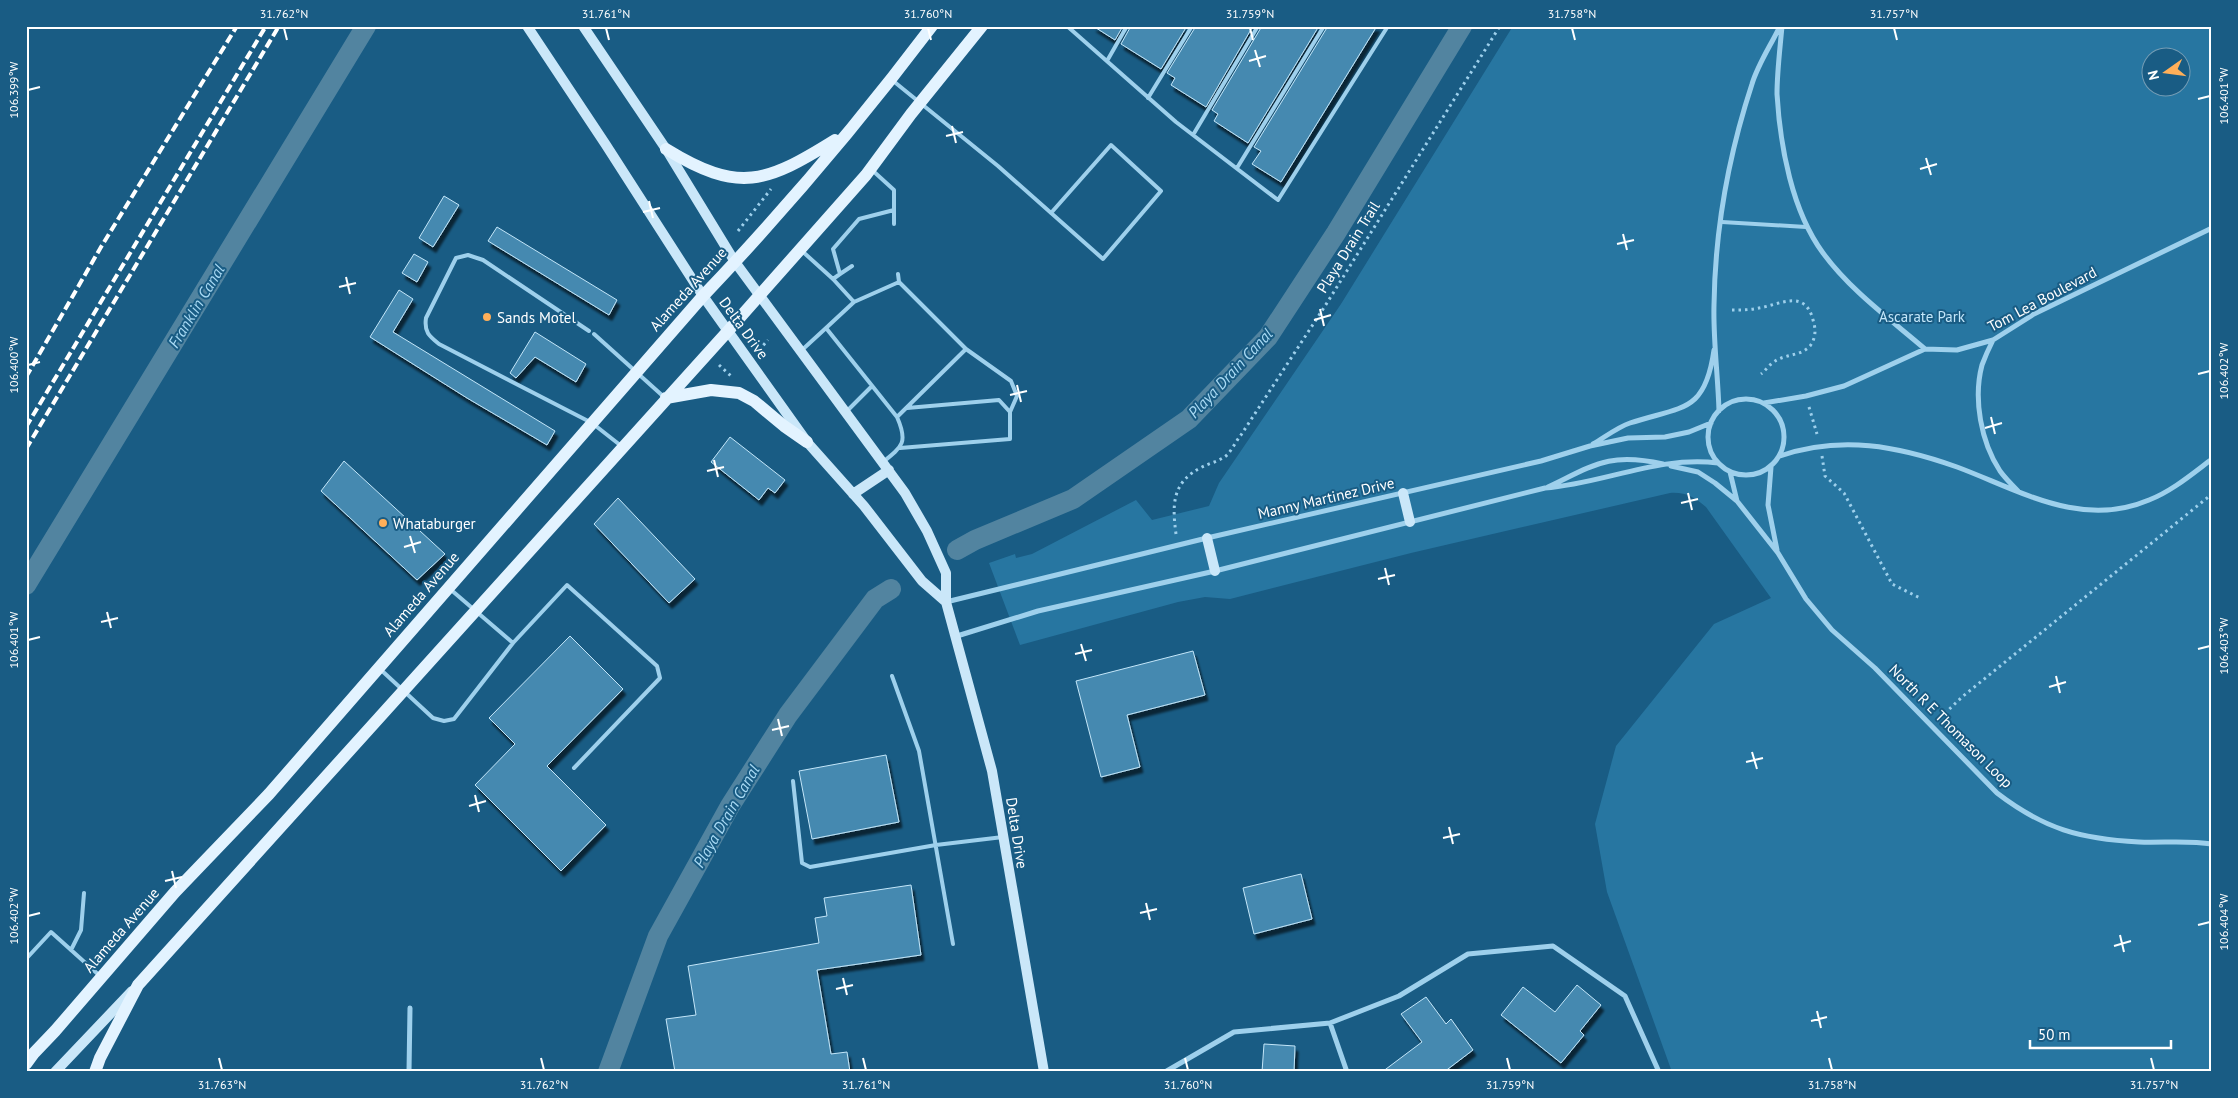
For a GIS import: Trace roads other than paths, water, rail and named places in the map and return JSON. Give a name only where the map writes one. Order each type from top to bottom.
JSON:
[{"type":"main road","name":"Delta Drive","points":[[527,26],[606,144],[703,296],[807,442],[853,494],[922,581],[946,602]]},
{"type":"main road","name":"Delta Drive","points":[[583,26],[666,149],[736,262],[886,466],[927,531],[946,572],[946,602],[957,636],[992,771],[1044,1072]]},
{"type":"main road","name":"Alameda Avenue","points":[[26,1064],[175,892],[269,794],[703,296],[736,262],[891,79],[932,26]]},
{"type":"main road","points":[[55,1072],[138,985],[728,331],[870,169],[982,26]]},
{"type":"main road","points":[[666,149],[691,164],[717,174],[753,178],[771,174],[802,161],[845,134]]},
{"type":"main road","points":[[666,398],[711,390],[739,393],[754,401],[807,442]]},
{"type":"main road","points":[[853,494],[886,466]]},
{"type":"main road","points":[[1403,493],[1410,522]]},
{"type":"main road","points":[[1207,538],[1215,570]]},
{"type":"main road","points":[[95,1072],[100,1058],[138,985]]},
{"type":"street","points":[[1719,411],[1715,340],[1715,287],[1717,250],[1729,175],[1752,83],[1781,26]]},
{"type":"street","points":[[1781,26],[1777,93],[1781,134],[1795,193],[1806,227],[1823,254],[1846,280],[1925,349]]},
{"type":"street","name":"Tom Lea Boulevard","points":[[1764,403],[1806,396],[1844,386],[1925,349],[1957,350],[1993,340],[2034,314],[2212,228]]},
{"type":"street","points":[[1590,446],[1628,424],[1681,409],[1697,399],[1706,386],[1711,370],[1715,340]]},
{"type":"street","points":[[1993,340],[1982,366],[1978,392],[1981,420],[1988,447],[2001,472],[2019,492]]},
{"type":"street","points":[[1545,488],[1566,487],[1666,464],[1701,460],[1718,463],[1730,472],[1751,475],[1762,472],[1770,467],[1780,456],[1784,444],[1784,432],[1780,420],[1774,411],[1764,403],[1752,399],[1740,399],[1729,403],[1719,411],[1711,424],[1709,444],[1718,463]]},
{"type":"street","name":"Manny Martinez Drive","points":[[946,602],[1207,538],[1541,461],[1590,446],[1628,438],[1665,437],[1689,432],[1711,424]]},
{"type":"street","points":[[1780,456],[1820,445],[1844,443],[1880,446],[1923,456],[2035,499],[2068,509],[2089,511],[2117,509],[2148,501],[2177,485],[2212,459]]},
{"type":"street","points":[[957,636],[1038,611],[1215,570],[1545,488],[1607,460],[1639,459],[1698,472],[1738,501]]},
{"type":"street","name":"North R E Thomason Loop","points":[[1770,467],[1768,505],[1778,553]]},
{"type":"street","name":"North R E Thomason Loop","points":[[1730,472],[1738,501],[1778,553],[1806,599],[1832,630],[1875,668],[1997,793],[2018,809],[2045,824],[2074,835],[2121,841],[2212,844]]},
{"type":"street","points":[[1165,1072],[1234,1032],[1330,1023],[1399,996],[1468,954],[1553,946],[1625,996],[1660,1072]]},
{"type":"street","points":[[409,1072],[410,1008]]},
{"type":"street","points":[[1330,1023],[1347,1072]]},
{"type":"lane","points":[[1067,26],[1148,98],[1278,200],[1388,26]]},
{"type":"lane","points":[[1107,61],[1127,26]]},
{"type":"lane","points":[[1148,98],[1192,26]]},
{"type":"lane","points":[[1193,135],[1258,26]]},
{"type":"lane","points":[[1236,168],[1324,26]]},
{"type":"lane","points":[[891,79],[1103,259],[1161,191],[1111,145],[1051,213]]},
{"type":"lane","points":[[870,169],[894,190],[894,224]]},
{"type":"lane","points":[[840,274],[833,249],[859,219],[894,210]]},
{"type":"lane","points":[[1722,222],[1806,227]]},
{"type":"lane","points":[[800,249],[833,279],[854,302]]},
{"type":"lane","points":[[590,331],[483,260],[468,255],[456,258],[426,318],[424,328],[428,335],[439,344],[592,423],[622,447]]},
{"type":"lane","points":[[833,279],[852,266]]},
{"type":"lane","points":[[898,274],[899,282],[966,349],[1011,381],[1017,396],[1010,412],[1010,439],[900,448]]},
{"type":"lane","points":[[801,351],[854,302],[899,282]]},
{"type":"lane","points":[[826,328],[897,417],[904,432],[900,448],[886,466]]},
{"type":"lane","points":[[594,334],[638,371],[666,398]]},
{"type":"lane","points":[[897,417],[966,349]]},
{"type":"lane","points":[[846,412],[872,386]]},
{"type":"lane","points":[[907,408],[999,400],[1010,412]]},
{"type":"lane","points":[[379,668],[433,718],[444,721],[454,719],[514,643],[567,585],[657,666],[660,678],[574,768]]},
{"type":"lane","points":[[449,588],[514,643]]},
{"type":"lane","points":[[892,676],[919,751],[953,944]]},
{"type":"lane","points":[[794,781],[802,863],[810,867],[936,845],[1003,837]]},
{"type":"lane","points":[[71,950],[81,930],[84,893]]},
{"type":"lane","points":[[26,959],[51,932],[101,978]]},
{"type":"waterway","name":"Franklin Canal","points":[[26,585],[366,26]]},
{"type":"waterway","name":"Playa Drain Canal","points":[[957,550],[975,540],[1073,499],[1189,419],[1268,337],[1336,233],[1462,26]]},
{"type":"waterway","name":"Playa Drain Canal","points":[[608,1072],[658,936],[730,806],[788,715],[875,599],[891,589]]},
{"type":"railway","points":[[26,377],[101,247],[237,26]]},
{"type":"railway","points":[[26,427],[266,26]]},
{"type":"railway","points":[[26,449],[279,26]]},
{"type":"place","name":"Sands Motel","points":[[487,317]]},
{"type":"place","name":"Whataburger","points":[[383,523]]},
{"type":"park label","name":"Ascarate Park","points":[[1922,316]]}]
